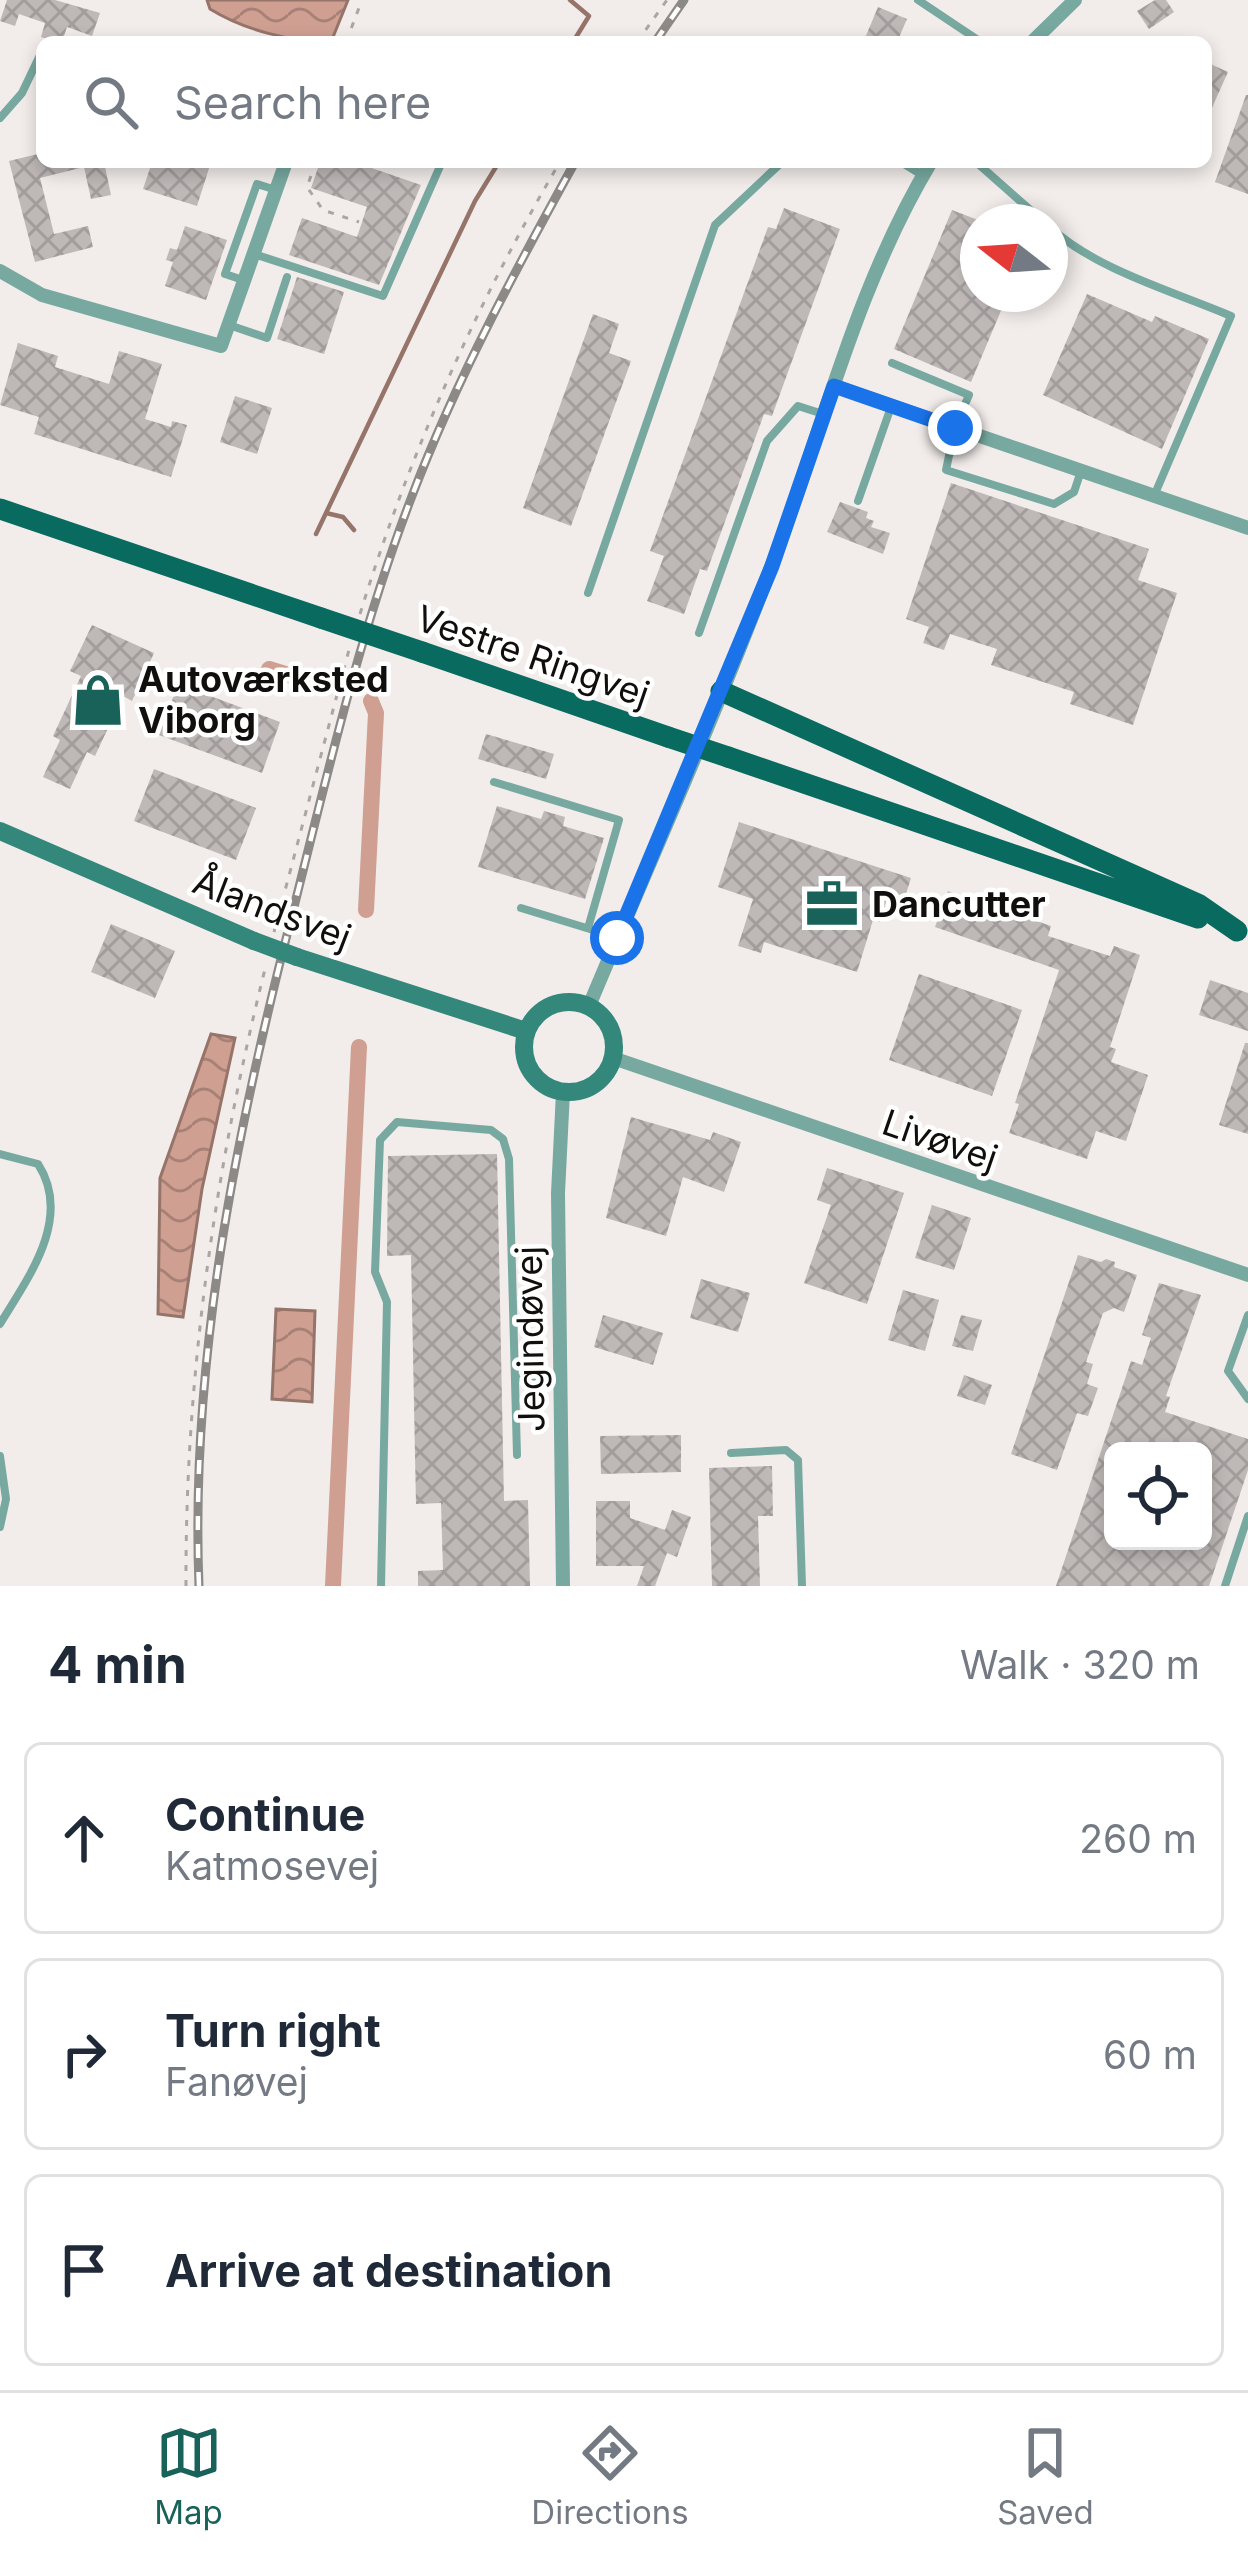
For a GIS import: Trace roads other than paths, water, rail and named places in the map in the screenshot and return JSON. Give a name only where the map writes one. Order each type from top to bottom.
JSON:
[{"type":"main road","name":"Vestre Ringvej","points":[[0,509],[1243,933]]},
{"type":"main road","points":[[721,691],[1198,904],[1243,933]]},
{"type":"street","points":[[1038,36],[1076,0]]},
{"type":"street","points":[[0,271],[42,295],[221,346],[284,168]]},
{"type":"street","points":[[589,1006],[779,546],[868,285],[927,169]]},
{"type":"street","points":[[834,386],[1248,528]]},
{"type":"street","name":"Ålandsvej","points":[[0,831],[262,947],[526,1031]]},
{"type":"street","points":[[559,1003],[589,1006],[610,1027],[613,1058],[600,1080],[589,1088],[563,1092],[539,1081],[530,1071],[524,1045],[534,1018],[559,1003]]},
{"type":"street","name":"Livøvej","points":[[613,1058],[1248,1275]]},
{"type":"street","name":"Jegindøvej","points":[[562,1586],[558,1193],[563,1092]]},
{"type":"lane","points":[[918,0],[972,36]]},
{"type":"lane","points":[[0,118],[22,93],[36,63]]},
{"type":"lane","points":[[254,254],[383,296],[439,168]]},
{"type":"lane","points":[[588,592],[716,225],[776,168]]},
{"type":"lane","points":[[983,168],[1023,204]]},
{"type":"lane","points":[[244,280],[226,274],[233,251],[257,184],[276,190]]},
{"type":"lane","points":[[1068,244],[1231,316],[1154,496]]},
{"type":"lane","points":[[229,325],[267,338],[287,277]]},
{"type":"lane","points":[[892,363],[969,395],[955,428],[946,470],[1054,504],[1074,492],[1082,471]]},
{"type":"lane","points":[[699,633],[767,440],[798,406],[825,415]]},
{"type":"lane","points":[[858,501],[892,406]]},
{"type":"lane","points":[[494,782],[619,820],[588,928]]},
{"type":"lane","points":[[520,908],[617,938]]},
{"type":"lane","points":[[381,1586],[387,1302],[375,1272],[380,1140],[397,1122],[491,1130],[502,1139],[509,1159],[517,1455]]},
{"type":"lane","points":[[0,1154],[38,1164],[51,1191],[51,1211],[32,1270],[0,1324]]},
{"type":"lane","points":[[1248,1316],[1228,1371],[1248,1399]]},
{"type":"lane","points":[[515,1378],[560,1377]]},
{"type":"lane","points":[[731,1454],[786,1450],[798,1460],[802,1586]]},
{"type":"lane","points":[[0,1456],[5,1499],[0,1527]]},
{"type":"lane","points":[[1225,1586],[1248,1516]]},
{"type":"water","points":[[207,0],[348,0],[333,36],[280,36],[210,9]]},
{"type":"water","points":[[211,1034],[235,1038],[202,1189],[183,1317],[158,1314],[160,1178]]},
{"type":"water","points":[[276,1309],[315,1311],[312,1402],[272,1399]]},
{"type":"waterway","points":[[570,0],[589,16],[577,36]]},
{"type":"waterway","points":[[326,513],[475,201],[495,168]]},
{"type":"waterway","points":[[316,534],[326,513],[343,517],[354,530]]},
{"type":"waterway","points":[[269,669],[311,682]]},
{"type":"waterway","points":[[366,910],[376,713],[371,701]]},
{"type":"waterway","points":[[333,1586],[359,1047]]},
{"type":"railway","points":[[659,36],[684,0]]},
{"type":"railway","points":[[199,1586],[202,1419],[220,1252],[251,1086],[345,708],[393,548],[429,453],[488,326],[572,168]]},
{"type":"place","name":"Autoværksted Viborg","points":[[98,700]]},
{"type":"place","name":"Dancutter","points":[[832,904]]}]
